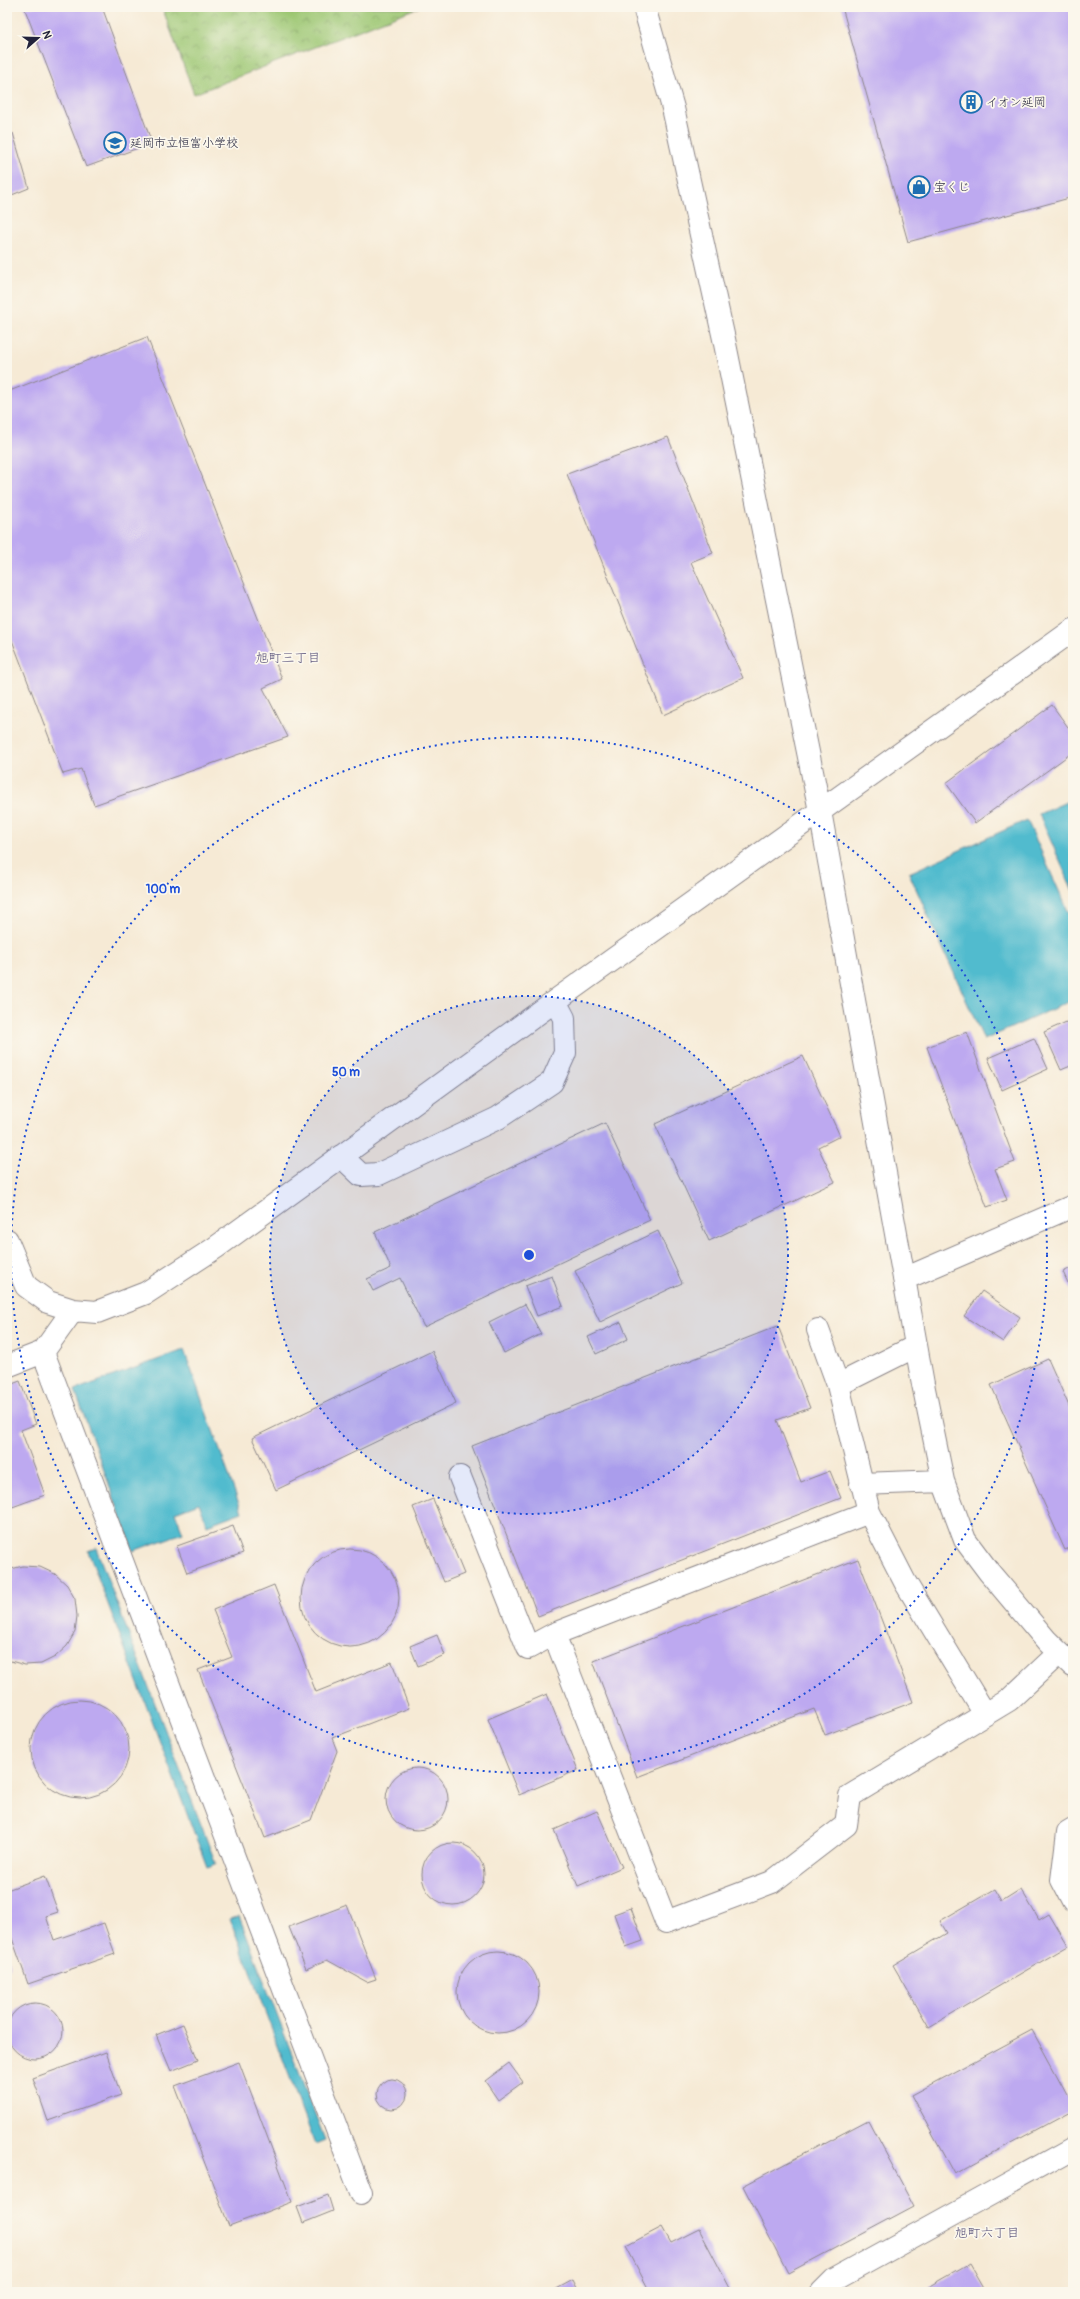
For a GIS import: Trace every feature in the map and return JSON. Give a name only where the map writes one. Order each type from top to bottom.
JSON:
[{"type":"street","points":[[554,1634],[666,1922],[772,1882],[846,1825],[850,1796],[1009,1700],[1066,1659],[989,1572],[965,1540],[943,1481],[916,1346],[820,811],[724,339],[673,108],[644,7]]},
{"type":"street","points":[[7,1240],[26,1286],[48,1302],[73,1310],[97,1312],[146,1293],[215,1248],[555,1001],[1073,630]]},
{"type":"street","points":[[341,1156],[361,1176],[379,1174],[498,1118],[552,1082],[565,1053],[564,1018],[555,1001]]},
{"type":"street","points":[[904,1279],[1073,1206]]},
{"type":"street","points":[[7,1366],[43,1352],[73,1310]]},
{"type":"street","points":[[818,1330],[838,1385],[869,1512],[905,1582],[984,1714]]},
{"type":"street","points":[[838,1385],[916,1346]]},
{"type":"street","points":[[43,1352],[361,2193]]},
{"type":"street","points":[[460,1478],[528,1648],[554,1634],[869,1512]]},
{"type":"street","points":[[861,1484],[943,1481]]},
{"type":"street","points":[[1073,1829],[1068,1832],[1062,1880],[1073,1901]]},
{"type":"street","points":[[822,2292],[834,2280],[1073,2148]]},
{"type":"green space","points":[[162,7],[419,7],[194,94]]},
{"type":"water","points":[[1073,799],[1073,891],[1039,814]]},
{"type":"water","points":[[1027,820],[1073,922],[1073,1000],[984,1040],[909,873]]},
{"type":"water","points":[[184,1350],[242,1512],[207,1525],[199,1503],[175,1512],[183,1533],[133,1551],[75,1390]]},
{"type":"water","points":[[96,1548],[216,1864],[207,1867],[88,1551]]},
{"type":"water","points":[[239,1916],[325,2140],[315,2144],[230,1919]]},
{"type":"building","points":[[24,7],[102,7],[152,143],[86,167]]},
{"type":"building","name":"イオン延岡","points":[[842,7],[1073,7],[1073,197],[908,242]]},
{"type":"building","points":[[13,133],[29,188],[7,197],[7,134]]},
{"type":"building","points":[[147,337],[282,679],[263,688],[288,737],[94,805],[81,769],[63,774],[7,627],[7,392]]},
{"type":"building","points":[[668,437],[713,553],[691,562],[743,678],[663,715],[567,474]]},
{"type":"building","points":[[1052,705],[1073,734],[1073,752],[975,823],[946,783]]},
{"type":"building","points":[[1073,1019],[1073,1065],[1061,1070],[1044,1032]]},
{"type":"building","points":[[967,1032],[1015,1162],[995,1169],[1007,1200],[987,1207],[927,1047]]},
{"type":"building","points":[[1034,1038],[1048,1069],[1002,1090],[988,1058]]},
{"type":"building","points":[[803,1056],[840,1136],[818,1147],[835,1182],[709,1241],[655,1124]]},
{"type":"building","points":[[605,1123],[650,1220],[424,1327],[400,1278],[373,1291],[367,1279],[391,1268],[375,1232]]},
{"type":"building","points":[[658,1231],[682,1283],[600,1322],[575,1271]]},
{"type":"building","points":[[1073,1267],[1073,1294],[1063,1272]]},
{"type":"building","points":[[552,1276],[563,1306],[537,1316],[525,1286]]},
{"type":"building","points":[[982,1291],[1020,1317],[1003,1342],[964,1316]]},
{"type":"building","points":[[525,1304],[541,1334],[504,1353],[489,1322]]},
{"type":"building","points":[[621,1322],[628,1339],[596,1354],[588,1337]]},
{"type":"building","points":[[778,1326],[810,1408],[777,1420],[801,1482],[830,1471],[841,1498],[538,1616],[472,1446]]},
{"type":"building","points":[[432,1351],[456,1403],[276,1490],[252,1438]]},
{"type":"building","points":[[1048,1359],[1073,1415],[1073,1546],[1065,1550],[991,1385]]},
{"type":"building","points":[[20,1381],[36,1424],[21,1430],[45,1495],[7,1509],[7,1386]]},
{"type":"building","points":[[433,1499],[464,1574],[444,1582],[413,1507]]},
{"type":"building","points":[[233,1526],[243,1553],[187,1573],[177,1546]]},
{"type":"building","points":[[350,1549],[369,1552],[385,1563],[396,1579],[399,1598],[396,1617],[385,1633],[369,1644],[350,1647],[331,1644],[315,1633],[304,1617],[301,1598],[304,1579],[315,1563],[331,1552]]},
{"type":"building","points":[[858,1559],[913,1702],[825,1735],[814,1709],[637,1777],[593,1661]]},
{"type":"building","points":[[23,1566],[40,1567],[55,1574],[67,1585],[75,1599],[77,1616],[75,1632],[67,1646],[55,1657],[41,1664],[25,1665],[7,1660],[7,1570]]},
{"type":"building","points":[[274,1585],[316,1692],[392,1662],[409,1708],[332,1738],[337,1751],[311,1820],[265,1838],[198,1670],[232,1657],[213,1610]]},
{"type":"building","points":[[437,1635],[445,1655],[418,1666],[410,1646]]},
{"type":"building","points":[[547,1694],[578,1770],[519,1795],[488,1719]]},
{"type":"building","points":[[80,1700],[99,1703],[115,1714],[126,1730],[129,1749],[126,1768],[115,1784],[99,1795],[80,1798],[61,1795],[45,1784],[34,1768],[31,1749],[34,1730],[45,1714],[61,1703]]},
{"type":"building","points":[[411,1768],[423,1768],[439,1777],[446,1787],[448,1799],[446,1811],[439,1821],[423,1830],[411,1830],[400,1825],[391,1816],[386,1805],[386,1793],[391,1782],[400,1773]]},
{"type":"building","points":[[597,1811],[622,1867],[578,1886],[554,1830]]},
{"type":"building","points":[[447,1843],[459,1843],[475,1852],[482,1862],[484,1874],[482,1886],[475,1896],[459,1905],[447,1905],[436,1900],[427,1891],[422,1880],[422,1868],[427,1857],[436,1848]]},
{"type":"building","points":[[45,1876],[58,1912],[46,1916],[54,1940],[104,1923],[115,1954],[28,1984],[7,1924],[7,1890]]},
{"type":"building","points":[[995,1889],[1002,1901],[1021,1889],[1039,1920],[1049,1914],[1068,1946],[929,2027],[893,1965],[947,1933],[940,1921]]},
{"type":"building","points":[[347,1905],[376,1979],[367,1982],[327,1960],[306,1969],[289,1927]]},
{"type":"building","points":[[631,1908],[643,1941],[626,1947],[614,1914]]},
{"type":"building","points":[[498,1951],[514,1954],[527,1963],[536,1976],[539,1992],[536,2008],[527,2021],[514,2030],[498,2033],[482,2030],[469,2021],[460,2008],[457,1992],[460,1976],[469,1963],[482,1954]]},
{"type":"building","points":[[7,1954],[10,1964],[7,1972]]},
{"type":"building","points":[[35,2003],[46,2005],[55,2011],[61,2020],[63,2031],[61,2042],[55,2051],[46,2057],[35,2059],[24,2057],[15,2051],[9,2042],[7,2031],[9,2020],[15,2011],[24,2005]]},
{"type":"building","points":[[183,2024],[198,2060],[171,2071],[156,2035]]},
{"type":"building","points":[[1032,2030],[1073,2105],[1073,2110],[954,2174],[911,2095]]},
{"type":"building","points":[[106,2052],[121,2095],[48,2121],[33,2078]]},
{"type":"building","points":[[239,2062],[292,2202],[229,2226],[175,2086]]},
{"type":"building","points":[[509,2063],[523,2082],[498,2100],[485,2081]]},
{"type":"building","points":[[392,2079],[403,2083],[407,2094],[403,2105],[392,2109],[381,2105],[377,2094],[381,2083]]},
{"type":"building","points":[[868,2120],[914,2206],[788,2273],[743,2186]]},
{"type":"building","points":[[328,2195],[333,2211],[303,2223],[297,2207]]},
{"type":"building","points":[[662,2227],[671,2243],[699,2229],[732,2292],[650,2292],[626,2246]]},
{"type":"building","points":[[969,2264],[985,2292],[920,2292]]},
{"type":"building","points":[[573,2280],[579,2292],[551,2292]]},
{"type":"place","name":"イオン延岡","points":[[971,102]]},
{"type":"place","name":"延岡市立恒富小学校","points":[[115,143]]},
{"type":"place","name":"宝くじ","points":[[919,187]]},
{"type":"district","name":"旭町三丁目","points":[[288,657]]},
{"type":"district","name":"旭町六丁目","points":[[987,2232]]}]
